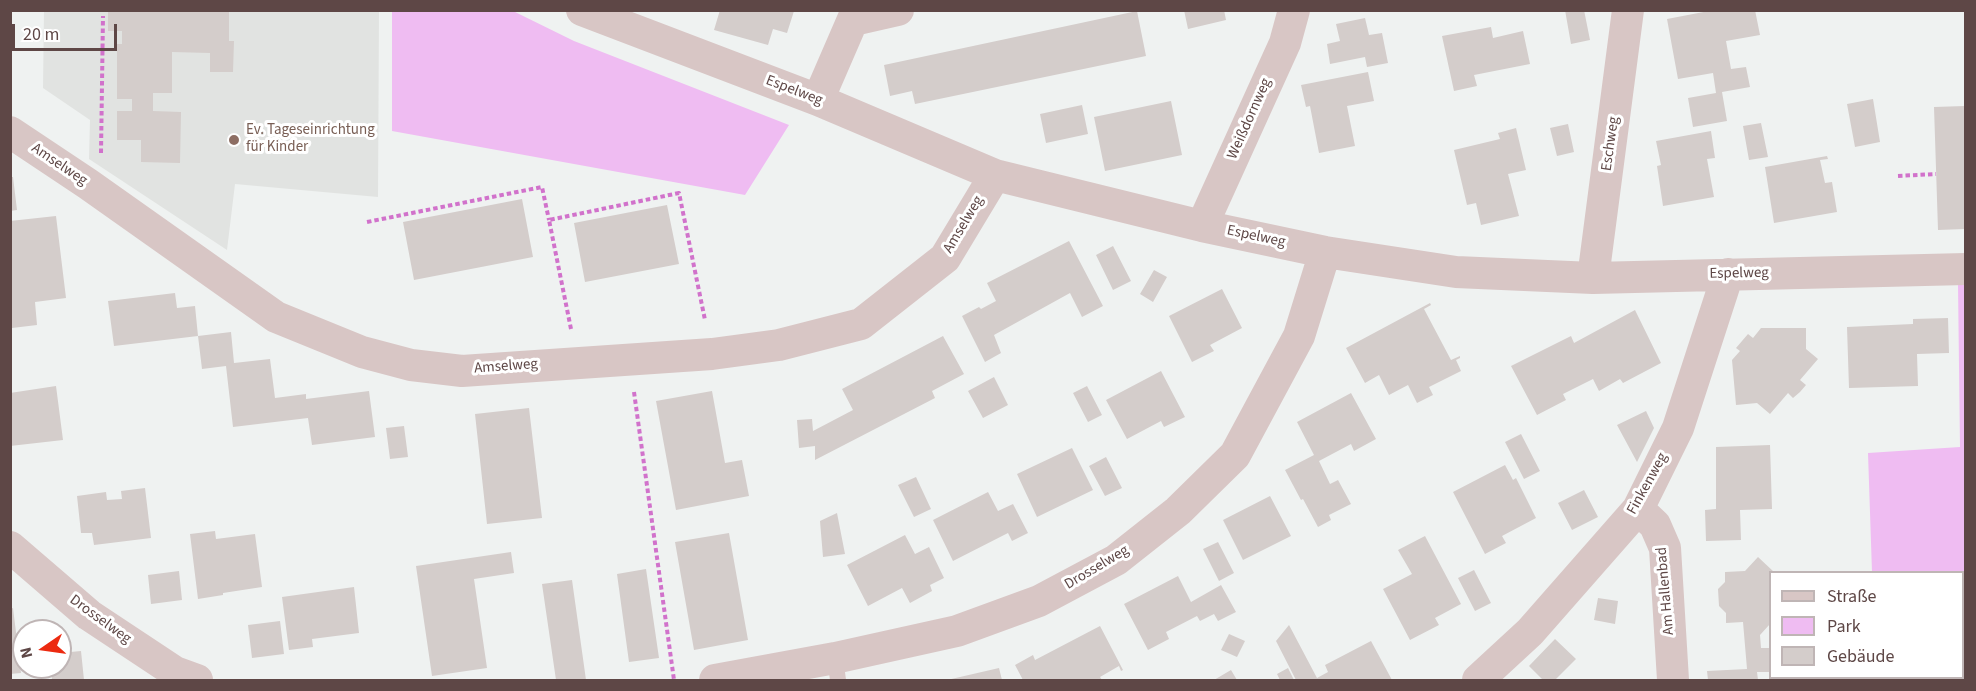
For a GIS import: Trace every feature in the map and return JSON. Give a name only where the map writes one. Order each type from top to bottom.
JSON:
[{"type":"street","name":"Espelweg","points":[[582,10],[818,100],[995,175],[1202,226],[1325,252],[1456,272],[1593,278],[1965,269]]},
{"type":"street","points":[[818,100],[855,15],[898,10]]},
{"type":"street","name":"Weißdornweg","points":[[1202,226],[1285,43],[1294,10]]},
{"type":"street","name":"Eschweg","points":[[1593,278],[1628,10]]},
{"type":"street","name":"Amselweg","points":[[10,132],[88,184],[276,317],[362,352],[411,364],[462,370],[712,354],[779,345],[861,324],[945,258],[995,175]]},
{"type":"street","name":"Drosselweg","points":[[715,681],[837,669],[957,632],[1039,602],[1116,560],[1178,511],[1235,455],[1299,336],[1325,252]]},
{"type":"street","name":"Finkenweg","points":[[1478,681],[1530,632],[1638,509],[1678,428],[1728,274]]},
{"type":"street","name":"Am Hallenbad","points":[[1638,509],[1655,525],[1665,548],[1673,681]]},
{"type":"street","name":"Drosselweg","points":[[10,547],[89,615],[175,672],[197,681]]},
{"type":"path","points":[[88,184],[101,156],[103,16]]},
{"type":"path","points":[[1898,176],[1936,174]]},
{"type":"path","points":[[367,222],[542,187],[578,363]]},
{"type":"path","points":[[549,220],[679,193],[712,354]]},
{"type":"path","points":[[629,358],[674,681]]},
{"type":"shaded area","name":"Ev. Tageseinrichtung für Kinder","points":[[44,11],[379,11],[378,197],[235,184],[227,250],[89,159],[90,120],[43,88]]},
{"type":"green space","points":[[392,11],[513,11],[574,41],[789,125],[745,195],[392,131]]},
{"type":"green space","points":[[1958,284],[1965,284],[1965,680],[1877,680],[1964,679],[1964,571],[1872,571],[1868,453],[1960,447]]},
{"type":"building","points":[[108,10],[229,10],[229,41],[234,41],[233,72],[210,72],[210,53],[172,52],[172,93],[153,93],[153,111],[181,112],[180,163],[141,162],[141,140],[117,140],[117,111],[132,111],[132,99],[117,99],[117,44],[122,44],[122,31],[108,31]]},
{"type":"building","points":[[720,10],[794,11],[787,33],[773,29],[768,45],[714,30]]},
{"type":"building","points":[[1184,10],[1224,10],[1226,20],[1188,29]]},
{"type":"building","points":[[1565,10],[1584,10],[1590,40],[1571,44]]},
{"type":"building","points":[[1721,10],[1721,12],[1755,10],[1760,35],[1726,41],[1731,69],[1746,67],[1750,87],[1722,92],[1727,121],[1693,127],[1688,98],[1716,93],[1713,73],[1678,79],[1667,19]]},
{"type":"building","points":[[1137,11],[1146,56],[915,104],[912,91],[890,96],[884,65]]},
{"type":"building","points":[[1365,18],[1369,35],[1382,33],[1388,63],[1367,67],[1365,57],[1330,64],[1327,44],[1340,41],[1336,24]]},
{"type":"building","points":[[1491,27],[1493,38],[1523,31],[1530,64],[1474,75],[1477,86],[1454,91],[1442,36]]},
{"type":"building","points":[[1368,72],[1374,101],[1347,106],[1355,146],[1319,153],[1310,106],[1306,107],[1301,85]]},
{"type":"building","points":[[1873,99],[1880,142],[1855,147],[1847,104]]},
{"type":"building","points":[[1171,101],[1182,155],[1105,171],[1094,117]]},
{"type":"building","points":[[1082,105],[1088,134],[1046,143],[1040,114]]},
{"type":"building","points":[[1965,106],[1965,229],[1938,230],[1934,107]]},
{"type":"building","points":[[1761,123],[1768,157],[1749,160],[1743,126]]},
{"type":"building","points":[[1568,124],[1574,152],[1557,156],[1550,128]]},
{"type":"building","points":[[1516,128],[1526,170],[1508,174],[1519,216],[1481,225],[1476,203],[1467,205],[1454,150],[1500,139],[1498,133]]},
{"type":"building","points":[[1711,131],[1715,158],[1707,159],[1714,197],[1663,206],[1657,166],[1661,165],[1656,141]]},
{"type":"building","points":[[1827,156],[1828,159],[1820,160],[1825,183],[1832,182],[1837,212],[1774,223],[1765,167]]},
{"type":"building","points":[[10,177],[13,177],[17,210],[10,211]]},
{"type":"building","points":[[522,199],[533,257],[414,280],[403,222]]},
{"type":"building","points":[[667,205],[679,264],[585,282],[574,223]]},
{"type":"building","points":[[56,216],[66,298],[35,302],[37,325],[12,328],[10,221]]},
{"type":"building","points":[[1069,241],[1103,306],[1082,317],[1070,293],[994,335],[1001,353],[985,362],[962,316],[996,301],[987,283]]},
{"type":"building","points":[[1113,246],[1131,281],[1113,290],[1096,255]]},
{"type":"building","points":[[1154,270],[1167,277],[1153,302],[1140,294]]},
{"type":"building","points":[[1222,289],[1242,328],[1210,345],[1214,351],[1192,362],[1169,316]]},
{"type":"building","points":[[175,293],[177,308],[195,306],[198,336],[114,346],[108,301]]},
{"type":"building","points":[[1430,303],[1431,305],[1424,309],[1451,360],[1460,356],[1456,360],[1461,371],[1429,387],[1433,395],[1417,403],[1408,385],[1389,395],[1379,375],[1365,383],[1346,348]]},
{"type":"building","points":[[1635,310],[1661,363],[1623,383],[1620,379],[1599,391],[1593,379],[1563,394],[1566,400],[1537,415],[1511,366],[1571,336],[1574,343]]},
{"type":"building","points":[[1948,318],[1949,353],[1917,354],[1918,386],[1849,388],[1847,327],[1913,324],[1913,319]]},
{"type":"building","points":[[1761,328],[1806,328],[1806,349],[1818,359],[1800,380],[1806,385],[1800,392],[1793,398],[1788,393],[1770,414],[1757,403],[1736,405],[1732,360],[1740,351],[1736,348],[1748,334],[1753,338]]},
{"type":"building","points":[[231,332],[234,363],[270,359],[275,398],[306,394],[306,399],[369,391],[375,437],[312,445],[308,418],[233,427],[226,366],[202,369],[198,336]]},
{"type":"building","points":[[943,336],[964,374],[932,391],[935,398],[815,460],[815,446],[799,448],[797,420],[812,419],[813,431],[853,410],[842,389]]},
{"type":"building","points":[[1161,371],[1185,417],[1164,427],[1161,421],[1127,439],[1106,400]]},
{"type":"building","points":[[994,377],[1008,405],[983,418],[968,391]]},
{"type":"building","points":[[56,386],[63,440],[10,446],[10,393]]},
{"type":"building","points":[[1087,386],[1102,415],[1088,422],[1073,393]]},
{"type":"building","points":[[712,391],[725,463],[742,460],[749,496],[676,510],[656,401]]},
{"type":"building","points":[[1351,393],[1376,439],[1354,451],[1351,444],[1319,461],[1330,484],[1338,480],[1351,504],[1329,515],[1331,520],[1318,527],[1285,470],[1314,455],[1297,422]]},
{"type":"building","points":[[529,408],[542,518],[487,524],[475,414]]},
{"type":"building","points":[[1646,411],[1654,428],[1637,462],[1617,425]]},
{"type":"building","points":[[404,426],[408,457],[390,459],[386,428]]},
{"type":"building","points":[[1521,434],[1540,471],[1524,479],[1505,442]]},
{"type":"building","points":[[1770,445],[1772,509],[1740,510],[1741,540],[1706,541],[1705,510],[1716,509],[1716,447]]},
{"type":"building","points":[[1072,448],[1093,490],[1037,517],[1017,474]]},
{"type":"building","points":[[1106,457],[1122,488],[1105,496],[1089,466]]},
{"type":"building","points":[[1505,465],[1513,480],[1516,478],[1536,518],[1502,536],[1506,543],[1485,554],[1453,492]]},
{"type":"building","points":[[916,477],[931,509],[914,517],[898,485]]},
{"type":"building","points":[[145,488],[151,538],[94,545],[92,533],[81,533],[77,496],[106,492],[107,500],[122,499],[121,491]]},
{"type":"building","points":[[1584,490],[1598,517],[1572,530],[1558,503]]},
{"type":"building","points":[[988,492],[998,511],[1013,504],[1028,533],[1012,541],[1008,533],[953,561],[933,520]]},
{"type":"building","points":[[1270,496],[1291,536],[1243,560],[1223,520]]},
{"type":"building","points":[[837,513],[845,554],[823,557],[820,521]]},
{"type":"building","points":[[215,531],[216,539],[255,534],[262,587],[198,599],[190,534]]},
{"type":"building","points":[[729,533],[748,640],[694,650],[675,542]]},
{"type":"building","points":[[905,535],[915,554],[929,547],[944,578],[930,585],[932,591],[910,603],[902,588],[868,606],[847,565]]},
{"type":"building","points":[[1425,536],[1461,604],[1435,618],[1439,625],[1410,640],[1383,589],[1412,574],[1398,550]]},
{"type":"building","points":[[1218,542],[1234,573],[1219,581],[1203,549]]},
{"type":"building","points":[[511,552],[514,573],[474,579],[487,668],[432,676],[416,566]]},
{"type":"building","points":[[1758,557],[1773,571],[1769,571],[1769,625],[1760,635],[1761,648],[1769,648],[1769,672],[1757,672],[1758,680],[1708,680],[1707,671],[1747,669],[1743,622],[1726,623],[1726,613],[1719,606],[1718,589],[1725,582],[1725,572],[1745,571]]},
{"type":"building","points":[[646,569],[659,658],[629,662],[617,574]]},
{"type":"building","points":[[1474,570],[1491,603],[1475,611],[1458,578]]},
{"type":"building","points":[[179,571],[182,600],[151,604],[148,575]]},
{"type":"building","points":[[1178,576],[1191,602],[1221,585],[1236,612],[1218,621],[1214,614],[1200,621],[1197,616],[1166,632],[1169,639],[1148,650],[1124,604]]},
{"type":"building","points":[[572,580],[586,680],[556,680],[542,584]]},
{"type":"building","points":[[354,587],[359,633],[312,639],[313,647],[289,650],[282,597]]},
{"type":"building","points":[[1598,598],[1618,601],[1615,624],[1594,620]]},
{"type":"building","points":[[13,608],[14,619],[12,619],[12,674],[10,674],[10,609]]},
{"type":"building","points":[[280,621],[284,654],[252,658],[248,625]]},
{"type":"building","points":[[1289,625],[1317,678],[1328,672],[1325,665],[1371,641],[1392,680],[1296,680],[1276,641]]},
{"type":"building","points":[[1100,626],[1123,670],[1121,671],[1119,666],[1100,677],[1102,680],[1023,680],[1015,665],[1033,655],[1035,660]]},
{"type":"building","points":[[1229,634],[1245,641],[1237,657],[1221,650]]},
{"type":"building","points":[[1555,639],[1576,659],[1555,680],[1543,680],[1529,666]]},
{"type":"building","points":[[81,651],[84,680],[52,680],[72,679],[72,652]]},
{"type":"building","points":[[999,668],[1002,680],[947,680]]},
{"type":"building","points":[[1288,668],[1294,680],[1280,680],[1277,674]]},
{"type":"building","points":[[1231,670],[1237,680],[1214,680]]},
{"type":"place","name":"Ev. Tageseinrichtung für Kinder","points":[[234,140]]}]
